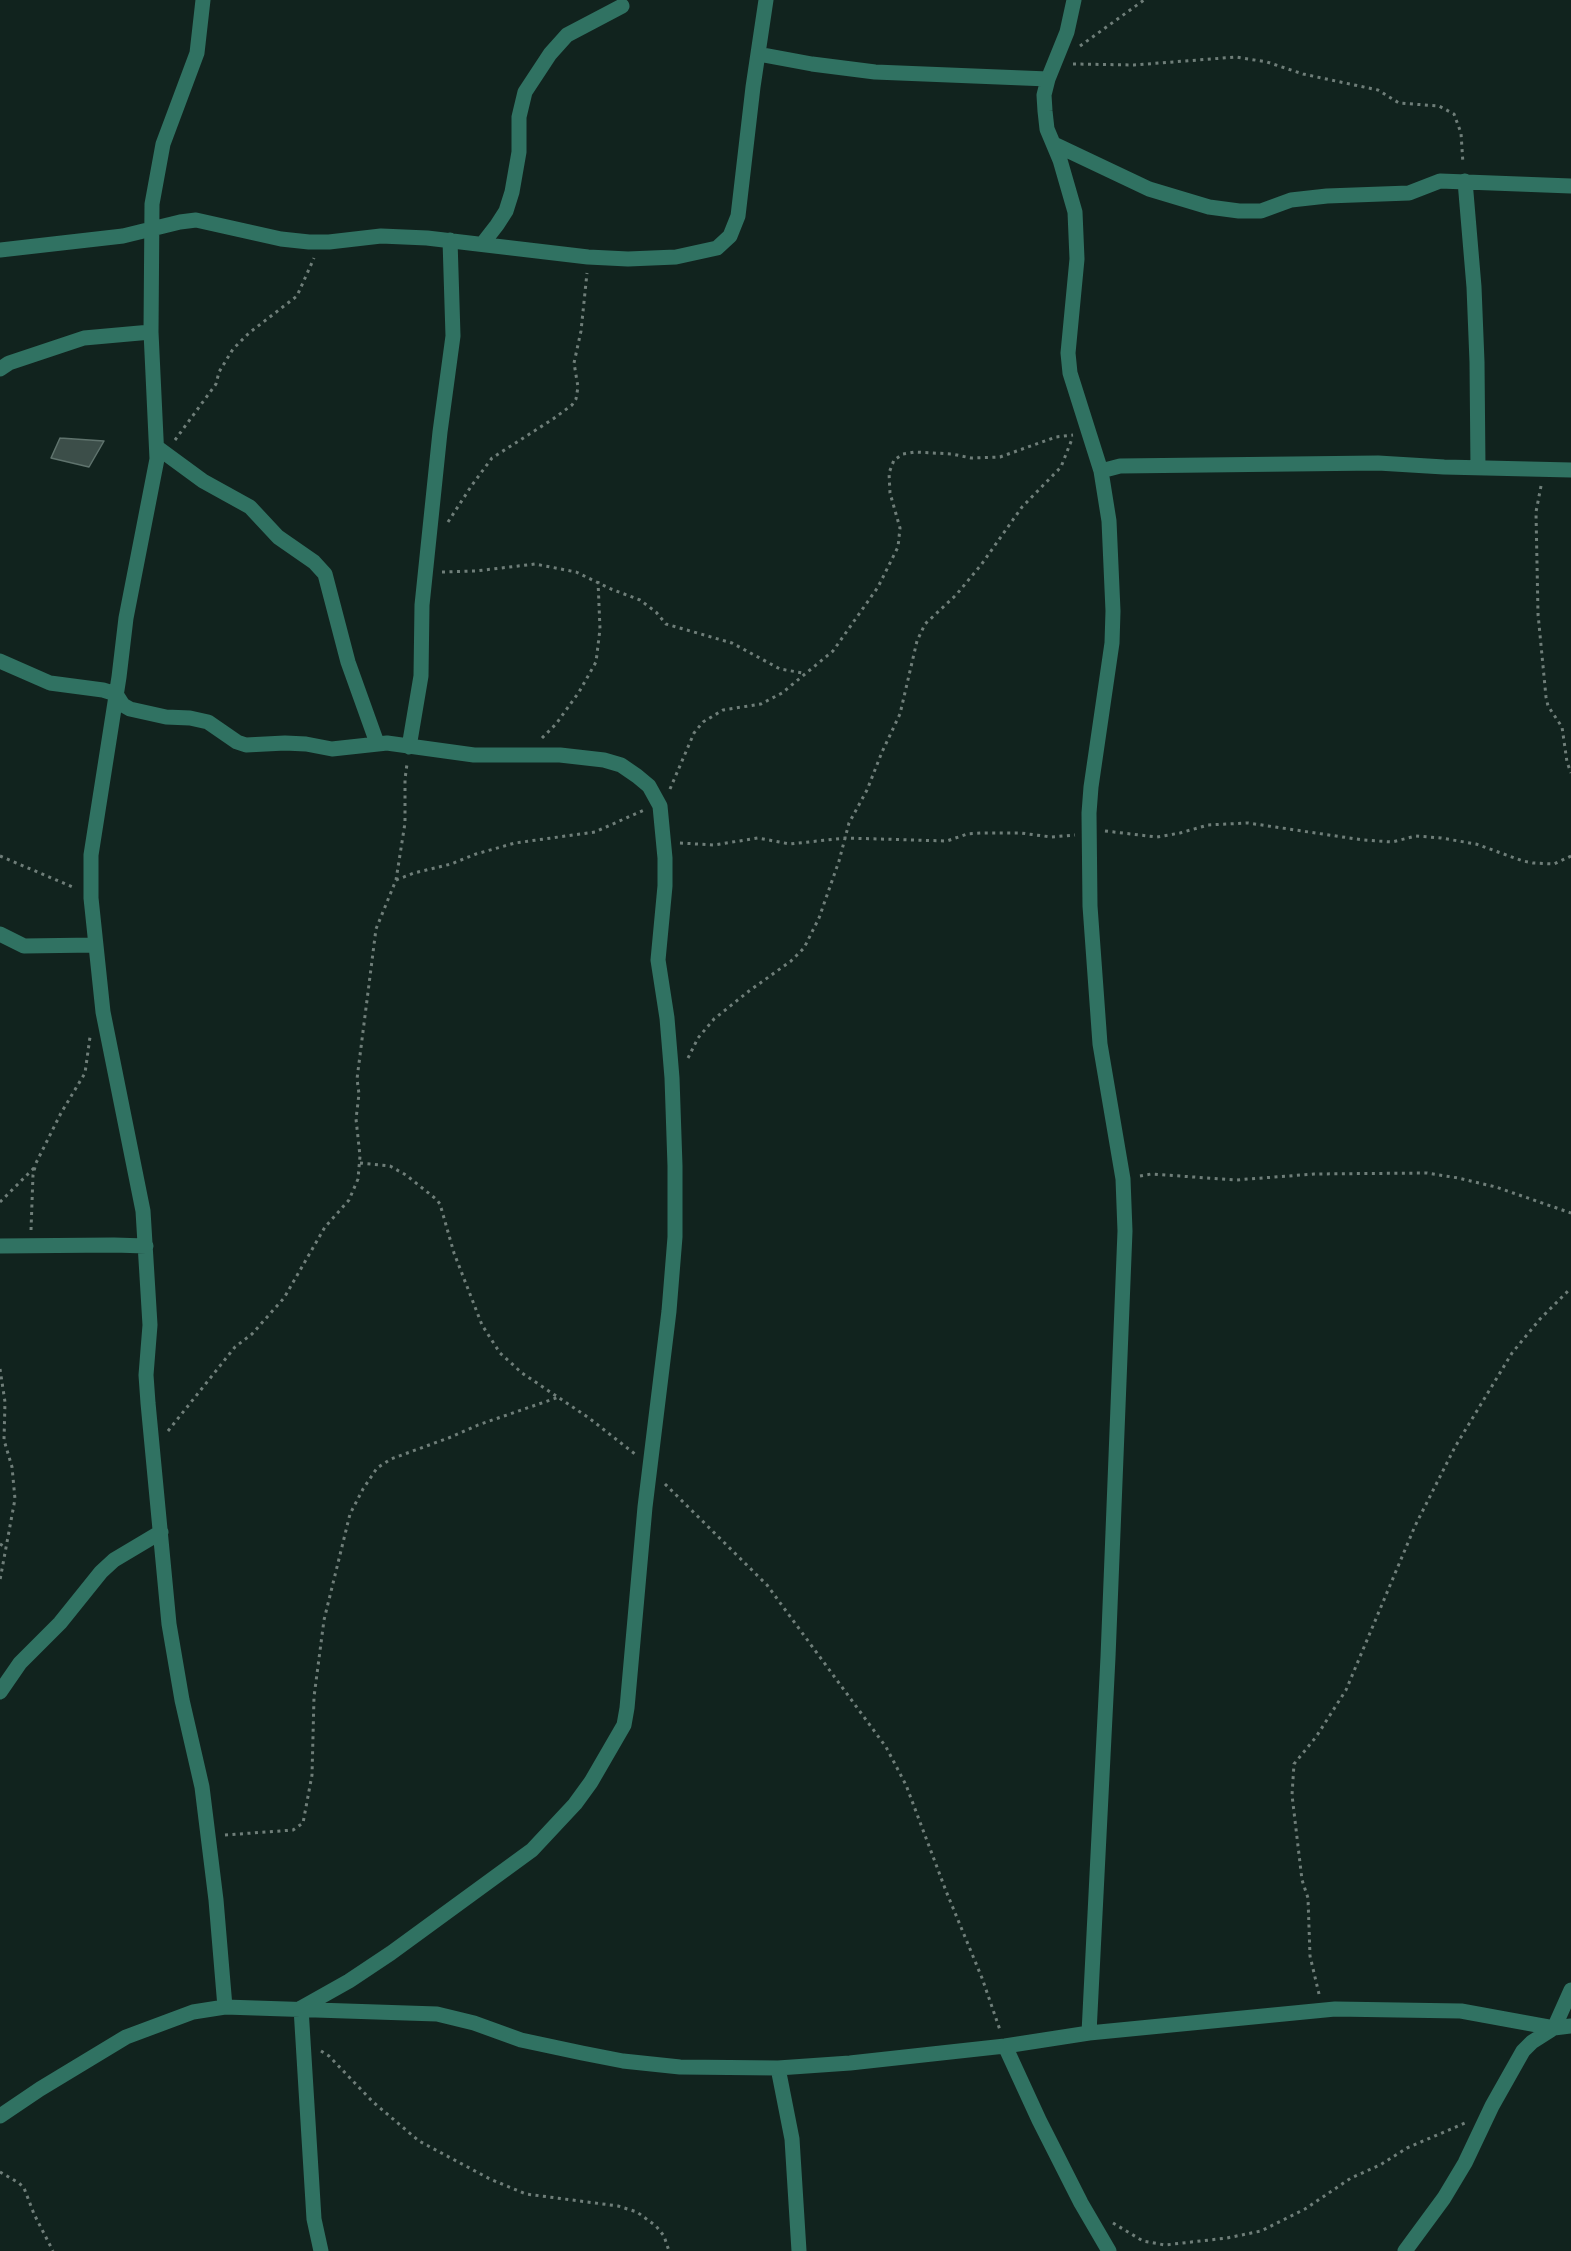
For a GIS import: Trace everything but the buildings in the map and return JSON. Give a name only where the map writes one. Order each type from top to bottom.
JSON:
[{"type":"street","points":[[203,0],[197,53],[163,144],[153,196],[151,332],[161,451],[126,618],[91,855],[91,898],[103,1012],[134,1160],[146,1246],[150,1325],[146,1375],[169,1623],[182,1700],[202,1787],[225,2007]]},
{"type":"street","points":[[0,250],[123,236],[196,220],[281,239],[319,242],[381,236],[483,243],[588,256],[656,259],[717,248],[728,239],[738,216],[766,0]]},
{"type":"street","points":[[1074,0],[1067,32],[1044,95],[1045,120],[1075,212],[1076,288],[1068,352],[1070,373],[1101,471],[1109,521],[1113,611],[1107,682],[1090,787],[1090,906],[1100,1044],[1123,1179],[1125,1231],[1089,2033]]},
{"type":"street","points":[[483,243],[506,211],[512,192],[519,152],[519,117],[525,92],[550,54],[567,35],[622,6]]},
{"type":"street","points":[[758,54],[875,72],[1051,71]]},
{"type":"street","points":[[1054,144],[1149,189],[1209,207],[1239,211],[1261,211],[1291,201],[1327,196],[1409,193],[1440,181],[1571,186]]},
{"type":"street","points":[[1464,181],[1474,286],[1478,362],[1478,468]]},
{"type":"street","points":[[409,747],[421,676],[421,621],[425,571],[453,336],[450,240]]},
{"type":"street","points":[[0,369],[9,363],[84,338],[151,332]]},
{"type":"street","points":[[161,451],[215,489],[250,507],[278,537],[314,562],[325,574],[348,662],[377,743]]},
{"type":"street","points":[[1101,471],[1120,466],[1378,463],[1571,470]]},
{"type":"street","points":[[0,661],[50,682],[116,694],[123,705],[130,709],[166,717],[198,718],[246,745],[285,742],[332,749],[377,743],[474,755],[560,755],[613,762],[628,769],[649,786],[660,806],[665,886],[658,960],[664,990],[669,1043],[675,1208],[669,1311],[645,1507],[624,1725],[591,1782],[549,1833],[514,1865],[391,1953],[349,1981],[301,2008]]},
{"type":"street","points":[[0,934],[24,946],[95,945]]},
{"type":"street","points":[[0,1246],[146,1246]]},
{"type":"street","points":[[0,1692],[20,1663],[60,1623],[101,1572],[114,1560],[161,1532]]},
{"type":"street","points":[[1405,2251],[1444,2198],[1465,2163],[1488,2112],[1523,2051],[1532,2042],[1554,2028],[1571,1990]]},
{"type":"street","points":[[0,2116],[126,2037],[193,2012],[225,2007],[445,2015],[521,2040],[623,2061],[680,2067],[778,2068],[1005,2046],[1089,2033],[1323,2011],[1461,2011],[1554,2028],[1571,2026]]},
{"type":"street","points":[[301,2008],[314,2219],[321,2251]]},
{"type":"street","points":[[1005,2046],[1065,2172],[1109,2251]]},
{"type":"street","points":[[778,2068],[792,2139],[799,2251]]},
{"type":"path","points":[[1051,71],[1144,0]]},
{"type":"path","points":[[1051,71],[1223,58],[1253,59],[1303,74],[1378,90],[1399,103],[1439,106],[1454,114],[1459,123],[1464,181]]},
{"type":"path","points":[[161,451],[216,384],[219,372],[233,349],[249,333],[297,296],[319,242]]},
{"type":"path","points":[[443,529],[492,458],[553,419],[572,405],[576,399],[578,387],[574,363],[581,331],[588,256]]},
{"type":"path","points":[[396,880],[515,843],[595,832],[645,810],[660,806],[670,789],[694,733],[703,722],[723,710],[764,702],[782,693],[838,645],[878,587],[898,547],[900,528],[890,493],[889,473],[894,460],[903,454],[915,452],[971,458],[1000,457],[1073,433],[1067,457],[1061,467],[1022,507],[981,565],[956,595],[925,624],[917,641],[900,714],[867,790],[849,823],[819,918],[804,948],[791,961],[748,990],[714,1019],[698,1038],[687,1060]]},
{"type":"path","points":[[1542,469],[1540,497],[1536,512],[1538,614],[1545,688],[1548,706],[1562,727],[1567,762],[1571,773]]},
{"type":"path","points":[[425,571],[476,571],[535,564],[576,572],[640,600],[656,612],[666,624],[732,643],[774,666],[803,674]]},
{"type":"path","points":[[525,755],[556,724],[579,692],[596,662],[600,629],[598,581]]},
{"type":"path","points":[[153,1449],[235,1347],[258,1328],[290,1290],[324,1227],[349,1200],[358,1179],[360,1163],[356,1119],[359,1094],[357,1079],[376,929],[396,880],[405,824],[405,779],[409,747]]},
{"type":"path","points":[[663,839],[686,844],[714,845],[758,838],[801,844],[845,838],[947,841],[967,834],[981,833],[1021,833],[1051,837],[1117,831],[1157,837],[1179,833],[1202,825],[1248,823],[1363,840],[1392,842],[1416,836],[1441,838],[1476,844],[1533,863],[1554,864],[1571,856]]},
{"type":"path","points":[[0,856],[62,881],[91,898]]},
{"type":"path","points":[[0,1202],[35,1167],[61,1113],[82,1081],[88,1064],[90,1037],[103,1012]]},
{"type":"path","points":[[360,1163],[390,1166],[406,1175],[436,1199],[440,1204],[454,1253],[488,1335],[507,1361],[621,1442],[767,1585],[886,1747],[918,1814],[946,1891],[982,1978],[1005,2046]]},
{"type":"path","points":[[30,1245],[35,1167]]},
{"type":"path","points":[[1123,1179],[1151,1174],[1236,1180],[1314,1174],[1427,1173],[1496,1187],[1571,1213]]},
{"type":"path","points":[[1323,2011],[1310,1956],[1308,1898],[1302,1880],[1292,1795],[1294,1764],[1316,1737],[1346,1690],[1415,1526],[1455,1447],[1503,1366],[1540,1318],[1571,1288]]},
{"type":"path","points":[[0,1369],[5,1402],[2,1427],[12,1467],[15,1491],[0,1580]]},
{"type":"path","points":[[208,1836],[293,1830],[303,1823],[312,1775],[314,1697],[324,1620],[350,1514],[377,1468],[391,1459],[440,1442],[478,1425],[559,1397]]},
{"type":"path","points":[[0,1544],[5,1547]]},
{"type":"path","points":[[304,2040],[329,2056],[373,2102],[419,2141],[490,2179],[526,2194],[618,2206],[637,2212],[656,2226],[664,2236],[669,2251]]},
{"type":"path","points":[[1109,2221],[1143,2241],[1165,2245],[1227,2238],[1260,2231],[1305,2209],[1351,2178],[1380,2165],[1407,2148],[1488,2112]]},
{"type":"path","points":[[0,2172],[20,2183],[24,2188],[33,2214],[53,2251]]}]
